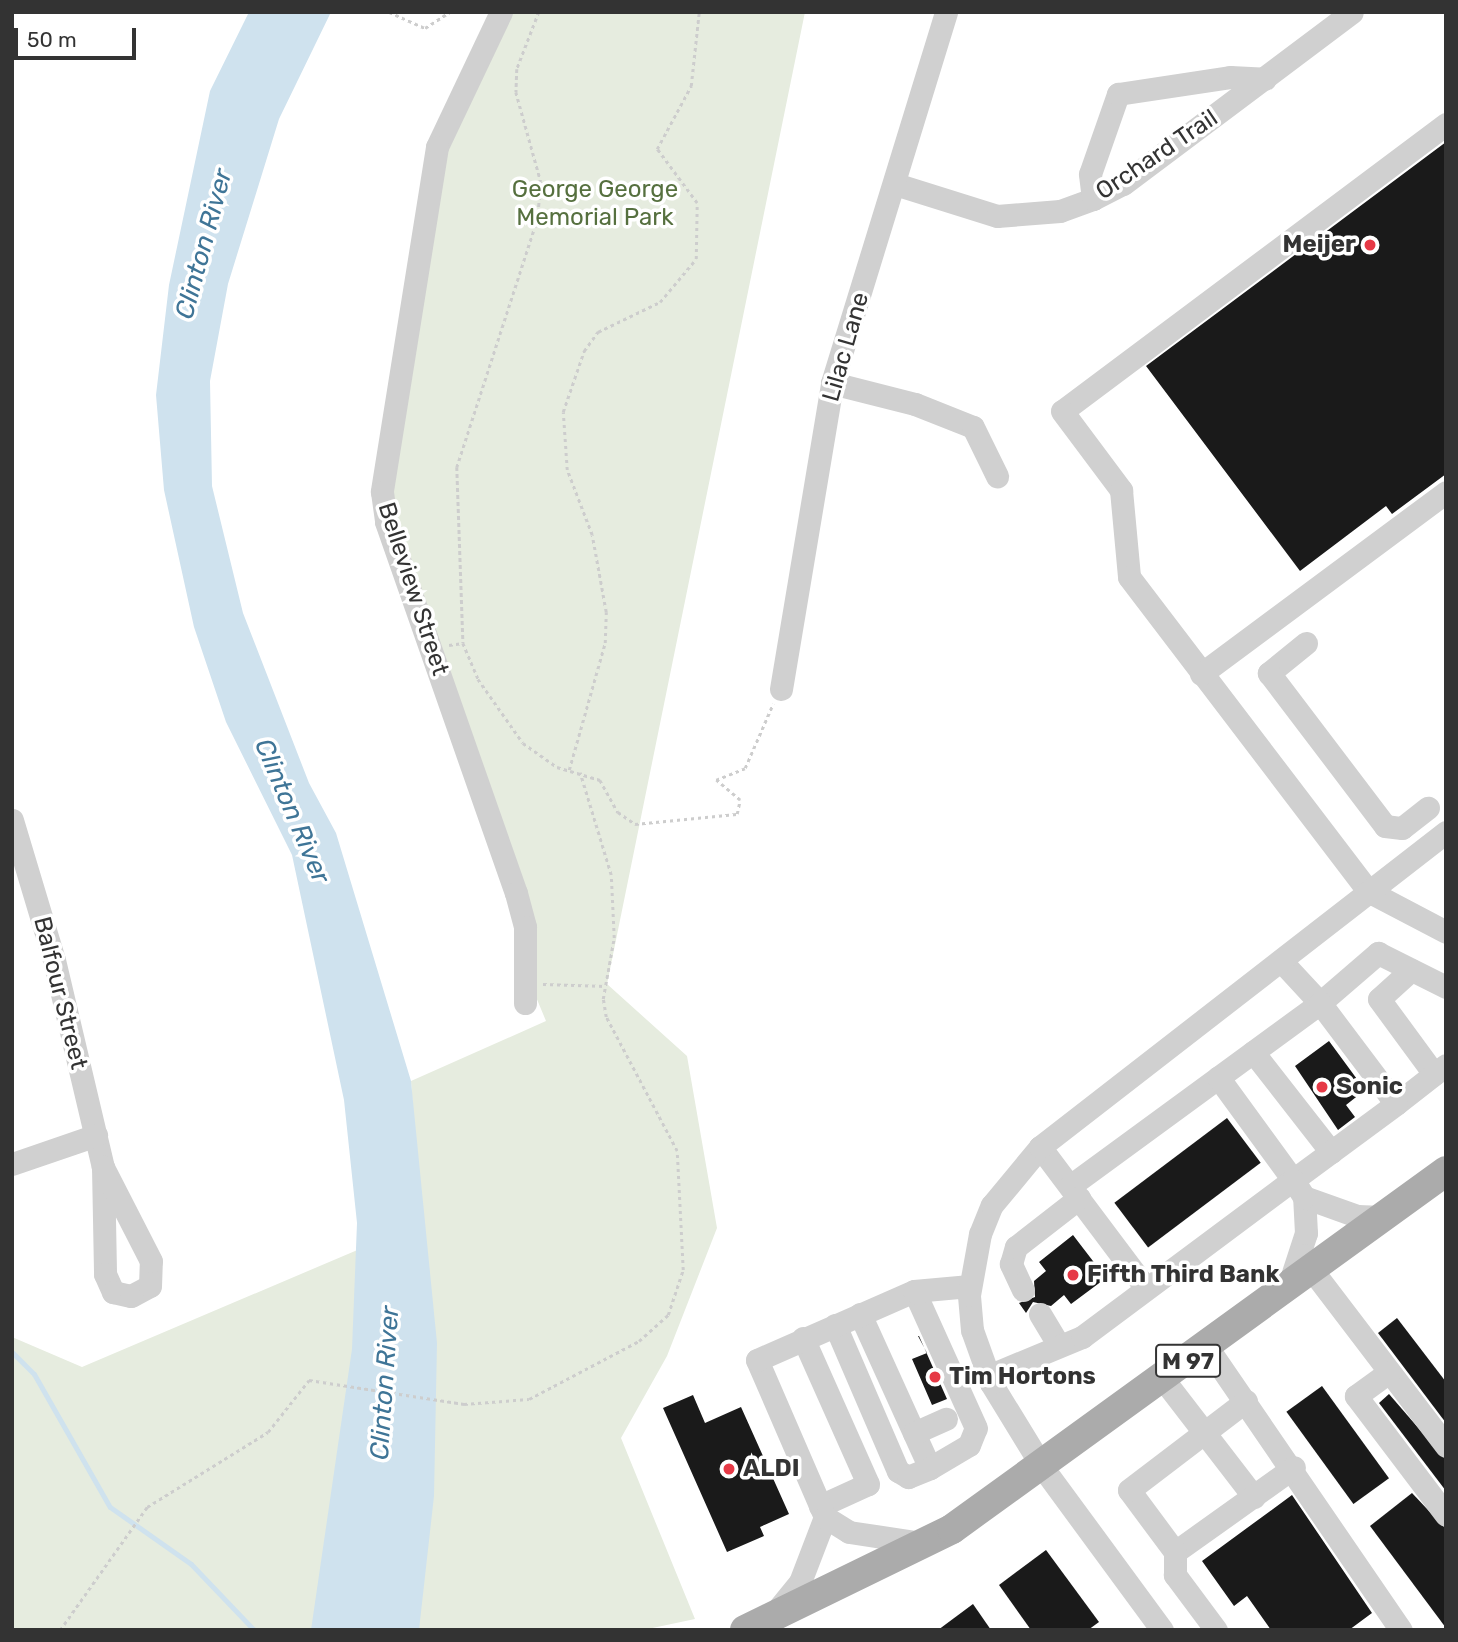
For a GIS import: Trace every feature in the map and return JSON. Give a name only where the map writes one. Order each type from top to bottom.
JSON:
[{"type":"main road","name":"M 97","points":[[757,1625],[925,1544],[1043,1468],[1446,1171]]},
{"type":"street","name":"Belleview Street","points":[[501,12],[437,147],[382,492],[386,522],[516,893],[525,927],[525,993]]},
{"type":"street","name":"Lilac Lane","points":[[781,689],[832,383],[946,12]]},
{"type":"street","name":"Orchard Trail","points":[[895,184],[997,216],[1060,211],[1094,199],[1265,79],[1352,12]]},
{"type":"street","points":[[1094,199],[1090,174],[1118,94],[1230,77],[1265,79]]},
{"type":"street","points":[[1446,124],[1062,411],[1121,490],[1129,577],[1367,891],[1446,932]]},
{"type":"street","points":[[832,383],[915,404],[973,427],[997,476]]},
{"type":"street","points":[[1201,674],[1446,492]]},
{"type":"street","points":[[1306,643],[1269,673],[1385,826],[1402,828],[1428,808]]},
{"type":"street","name":"Balfour Street","points":[[12,820],[103,1167],[105,1274],[113,1292],[131,1296],[149,1286],[152,1261],[103,1167]]},
{"type":"street","points":[[1162,1630],[1043,1468],[988,1376],[972,1330],[970,1286],[992,1205],[1040,1147],[1283,963],[1367,891],[1446,832]]},
{"type":"street","points":[[1023,1290],[1011,1264],[1016,1247],[1074,1192],[1218,1077],[1320,1003],[1378,953],[1446,987]]},
{"type":"street","points":[[1283,963],[1320,1003],[1396,1104]]},
{"type":"street","points":[[988,1376],[1059,1346],[1298,1188],[1331,1152],[1440,1070],[1380,999],[1411,970]]},
{"type":"street","points":[[1253,1052],[1331,1152]]},
{"type":"street","points":[[1218,1077],[1298,1188],[1306,1233],[1288,1287]]},
{"type":"street","points":[[12,1164],[96,1135]]},
{"type":"street","points":[[1040,1147],[1146,1288]]},
{"type":"street","points":[[1298,1188],[1357,1216],[1384,1217]]},
{"type":"street","points":[[1311,1270],[1446,1447]]},
{"type":"street","points":[[925,1544],[849,1532],[822,1512],[757,1360],[914,1291],[970,1286]]},
{"type":"street","points":[[835,1325],[898,1471],[908,1477],[930,1468],[969,1445],[976,1428],[914,1291]]},
{"type":"street","points":[[860,1314],[930,1468]]},
{"type":"street","points":[[1040,1314],[1059,1346]]},
{"type":"street","points":[[757,1625],[800,1582],[822,1512],[868,1484],[803,1338]]},
{"type":"street","points":[[1207,1347],[1294,1467],[1401,1630]]},
{"type":"street","points":[[1389,1372],[1356,1396],[1446,1515]]},
{"type":"street","points":[[1163,1379],[1254,1497]]},
{"type":"street","points":[[1216,1630],[1175,1575],[1175,1552],[1129,1490],[1246,1401]]},
{"type":"street","points":[[914,1433],[946,1419]]},
{"type":"street","points":[[1175,1552],[1294,1467]]},
{"type":"path","points":[[389,12],[425,28],[450,12]]},
{"type":"path","points":[[539,12],[517,69],[516,92],[541,183],[538,218],[457,467],[458,625],[478,679],[523,743],[569,770],[609,789],[626,820],[645,823],[694,821],[737,814],[740,800],[716,780],[745,768],[781,689]]},
{"type":"path","points":[[569,770],[605,643],[606,612],[592,535],[568,470],[563,412],[584,351],[598,332],[660,302],[696,259],[698,203],[657,149],[691,86],[699,12]]},
{"type":"path","points":[[60,1630],[147,1507],[268,1432],[297,1388],[329,1380],[464,1404],[530,1399],[639,1341],[668,1315],[682,1270],[677,1151],[649,1090],[606,1017],[606,986],[614,938],[611,875],[580,774]]},
{"type":"path","points":[[525,993],[606,986]]},
{"type":"green space","name":"George George Memorial Park","points":[[501,12],[805,12],[607,984],[687,1056],[717,1228],[667,1356],[621,1438],[695,1619],[643,1630],[12,1630],[12,1337],[82,1367],[421,1223],[411,1081],[546,1021],[526,973],[525,927],[386,522],[429,178]]},
{"type":"water","name":"Clinton River","points":[[249,12],[331,12],[279,119],[228,284],[210,381],[212,486],[243,613],[309,783],[336,833],[411,1081],[437,1343],[434,1496],[419,1630],[311,1630],[352,1349],[357,1223],[344,1100],[292,855],[226,722],[194,627],[164,490],[156,395],[169,285],[210,91]]},
{"type":"building","name":"Meijer","points":[[1446,142],[1446,474],[1392,514],[1386,506],[1300,571],[1146,366]]},
{"type":"building","points":[[1329,1041],[1365,1090],[1346,1105],[1355,1117],[1338,1130],[1295,1066]]},
{"type":"building","points":[[1227,1118],[1261,1163],[1148,1248],[1114,1203]]},
{"type":"building","name":"Fifth Third Bank","points":[[1073,1235],[1106,1278],[1071,1304],[1064,1295],[1051,1306],[1033,1302],[1026,1313],[1019,1303],[1035,1297],[1034,1281],[1046,1271],[1039,1262]]},
{"type":"building","points":[[1397,1318],[1446,1382],[1446,1423],[1378,1333]]},
{"type":"building","points":[[927,1353],[947,1399],[932,1405],[912,1359]]},
{"type":"building","points":[[1322,1386],[1389,1478],[1353,1504],[1286,1412]]},
{"type":"building","points":[[1389,1394],[1446,1460],[1446,1491],[1379,1403]]},
{"type":"building","name":"ALDI","points":[[693,1395],[705,1423],[741,1407],[789,1514],[760,1527],[764,1536],[727,1552],[663,1408]]},
{"type":"building","points":[[1412,1493],[1446,1529],[1446,1628],[1370,1526]]},
{"type":"building","points":[[1292,1495],[1372,1613],[1349,1630],[1271,1630],[1247,1596],[1234,1606],[1202,1561]]},
{"type":"building","points":[[1046,1550],[1099,1622],[1088,1630],[1031,1630],[999,1585]]},
{"type":"building","points":[[973,1604],[991,1630],[938,1630]]},
{"type":"waterway","points":[[12,1352],[34,1374],[110,1507],[191,1564],[254,1630]]},
{"type":"place","name":"Meijer","points":[[1370,245]]},
{"type":"place","name":"Sonic","points":[[1322,1087]]},
{"type":"place","name":"Fifth Third Bank","points":[[1073,1275]]},
{"type":"place","name":"Tim Hortons","points":[[935,1377]]},
{"type":"place","name":"ALDI","points":[[729,1469]]}]
